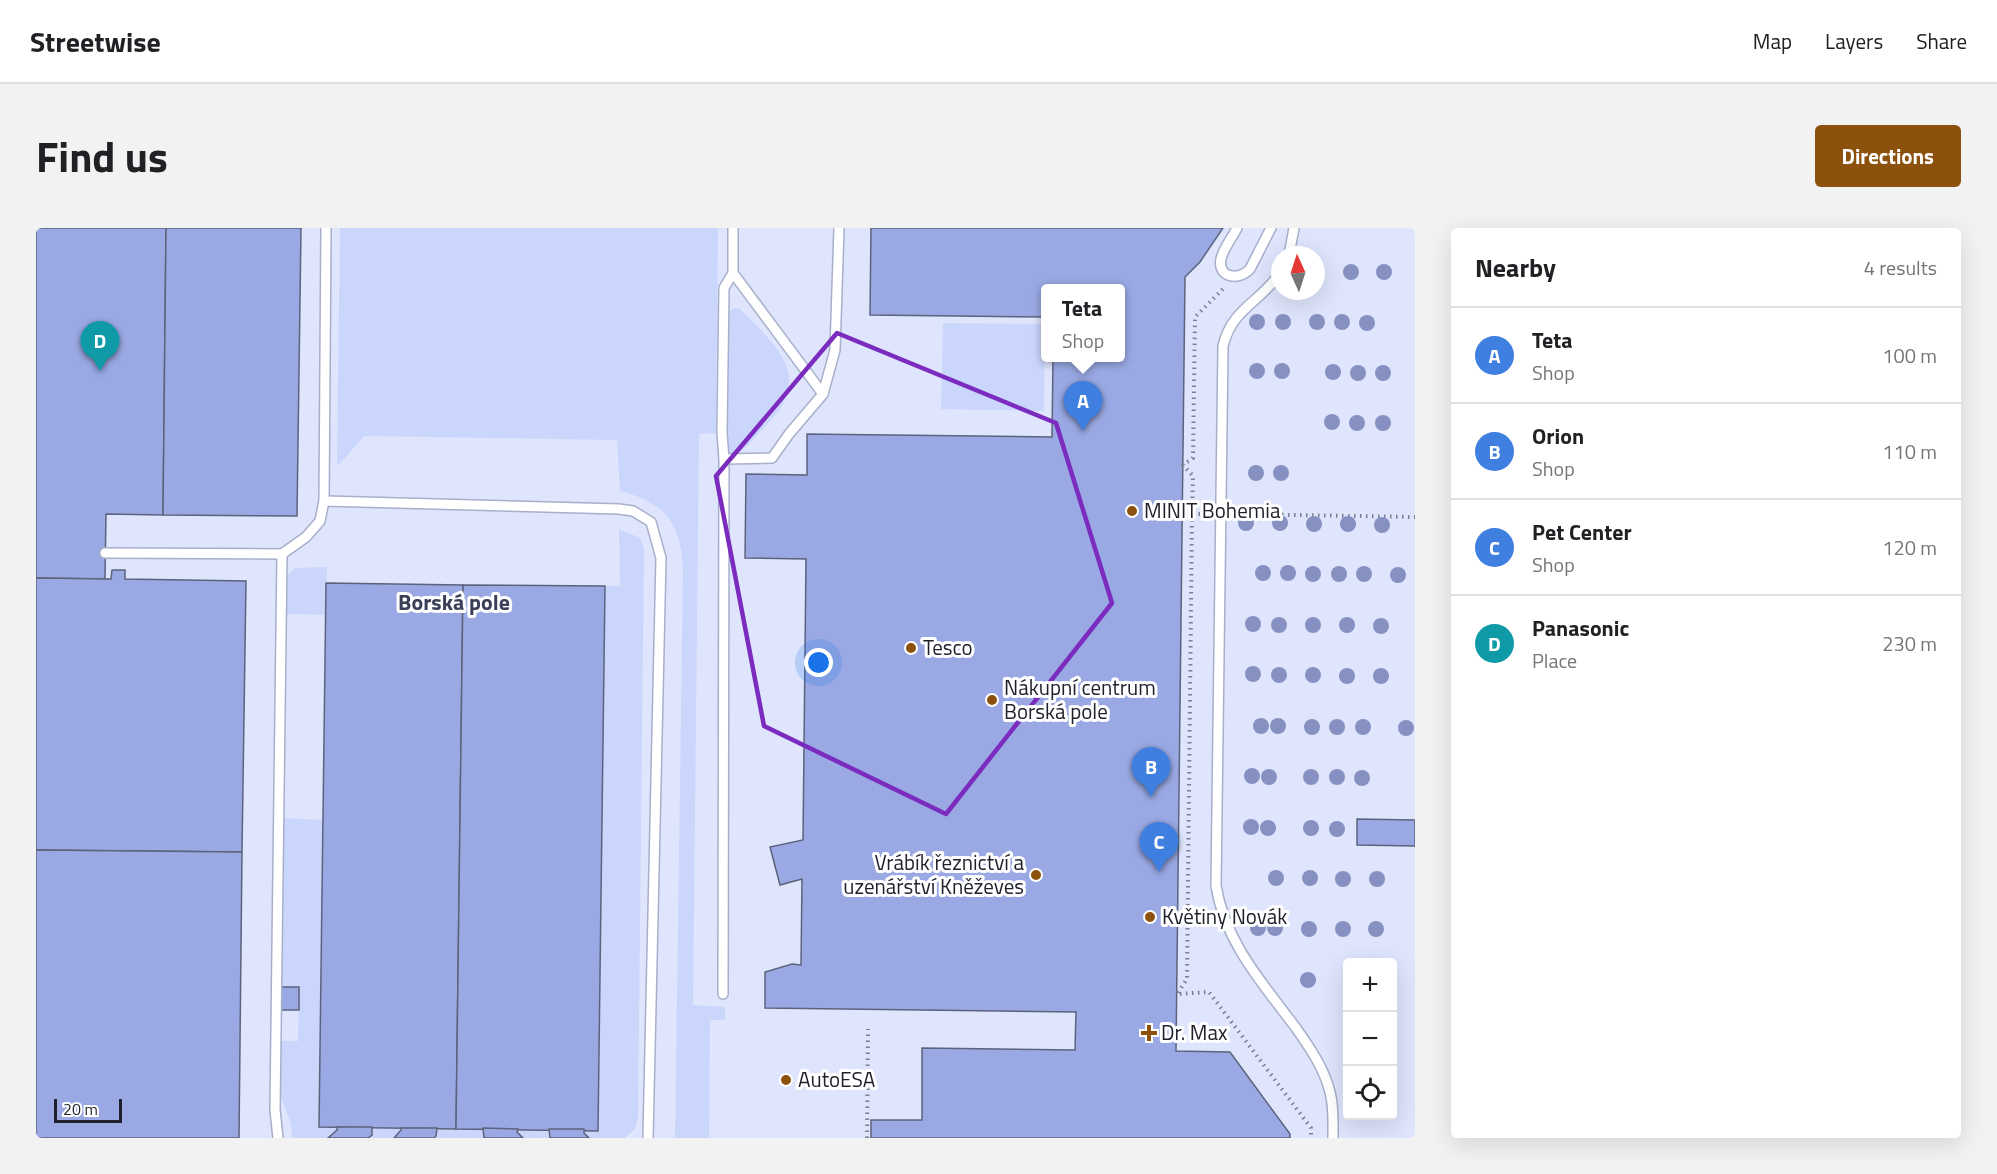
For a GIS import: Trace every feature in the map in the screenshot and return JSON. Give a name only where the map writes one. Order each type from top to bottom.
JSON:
[{"type":"lane","points":[[105,553],[282,554],[306,537],[320,521],[324,501],[326,228]]},
{"type":"lane","points":[[723,994],[724,459],[722,433],[724,288],[733,273],[733,228]]},
{"type":"lane","points":[[724,459],[772,458],[823,394],[835,350],[839,228]]},
{"type":"lane","points":[[1237,228],[1222,255],[1221,262],[1227,274],[1233,277],[1240,277],[1250,269],[1271,228]]},
{"type":"lane","points":[[1291,246],[1294,228]]},
{"type":"lane","points":[[733,273],[823,394]]},
{"type":"lane","points":[[1271,284],[1234,319],[1225,336],[1223,346],[1216,886],[1224,922],[1235,945],[1310,1048],[1324,1073],[1334,1107],[1333,1138]]},
{"type":"lane","points":[[324,501],[619,509],[633,511],[651,522],[661,558],[648,1138]]},
{"type":"lane","points":[[278,1138],[275,1110],[282,554]]},
{"type":"path","points":[[1233,277],[1195,317],[1193,458],[1183,465],[1193,476],[1192,514],[1415,517]]},
{"type":"path","points":[[867,1138],[868,1029]]},
{"type":"highlighted area","points":[[837,333],[1056,423],[1112,603],[946,814],[764,726],[716,476]]},
{"type":"shaded area","points":[[340,228],[718,228],[716,433],[699,434],[693,1005],[725,1007],[725,1020],[710,1020],[709,1138],[675,1138],[683,572],[682,555],[675,528],[660,509],[636,496],[620,491],[617,440],[364,436],[339,465],[337,464]]},
{"type":"shaded area","points":[[736,308],[740,309],[759,328],[778,351],[789,375],[789,388],[776,415],[745,448],[729,453],[729,313]]},
{"type":"shaded area","points":[[943,323],[1041,324],[1041,362],[1045,362],[1044,411],[941,409]]},
{"type":"shaded area","points":[[619,529],[640,538],[644,549],[638,1117],[635,1129],[625,1138],[589,1138],[584,1133],[584,1129],[598,1130],[605,586],[620,586]]},
{"type":"shaded area","points":[[327,567],[326,615],[286,614],[287,576],[295,568]]},
{"type":"shaded area","points":[[282,818],[323,820],[319,1127],[337,1127],[337,1130],[328,1138],[292,1138],[291,1124],[278,1089],[279,1041],[298,1041],[299,988],[280,987]]},
{"type":"shaded area","points":[[372,1127],[401,1128],[401,1130],[394,1138],[368,1138],[372,1135]]},
{"type":"shaded area","points":[[437,1128],[483,1128],[484,1138],[434,1138]]},
{"type":"shaded area","points":[[518,1129],[549,1129],[550,1138],[523,1138],[517,1132]]},
{"type":"building","points":[[36,228],[166,228],[163,515],[106,514],[105,579],[36,578]]},
{"type":"building","points":[[166,228],[301,228],[297,516],[163,515]]},
{"type":"building","name":"Nákupní centrum Borská pole","points":[[871,228],[1223,228],[1200,262],[1185,277],[1176,1051],[1230,1052],[1290,1134],[1290,1138],[871,1138],[871,1120],[922,1120],[922,1048],[1075,1050],[1076,1012],[765,1008],[765,972],[792,964],[801,965],[802,879],[780,885],[770,847],[803,840],[806,559],[745,558],[746,474],[807,475],[807,434],[1052,437],[1053,362],[1125,362],[1125,284],[1041,284],[1041,317],[870,315]]},
{"type":"building","points":[[112,570],[125,570],[125,579],[246,581],[242,852],[36,850],[36,578],[111,579]]},
{"type":"building","points":[[326,583],[463,585],[456,1129],[319,1127]]},
{"type":"building","points":[[463,585],[605,586],[598,1131],[456,1129]]},
{"type":"building","points":[[1357,819],[1415,820],[1415,846],[1357,845]]},
{"type":"building","points":[[36,850],[242,852],[239,1138],[36,1138]]},
{"type":"building","points":[[280,987],[299,987],[299,1010],[280,1010]]},
{"type":"building","points":[[337,1127],[372,1127],[372,1135],[368,1138],[328,1138],[337,1130]]},
{"type":"building","points":[[401,1128],[437,1128],[434,1138],[394,1138]]},
{"type":"building","points":[[483,1128],[518,1129],[517,1132],[523,1138],[484,1138]]},
{"type":"building","points":[[549,1129],[584,1129],[584,1133],[589,1138],[550,1138]]},
{"type":"place","name":"Panasonic","points":[[100,371]]},
{"type":"place","name":"Teta","points":[[1083,431]]},
{"type":"place","name":"MINIT Bohemia","points":[[1132,511]]},
{"type":"place","name":"Tesco","points":[[911,648]]},
{"type":"place","name":"Nákupní centrum Borská pole","points":[[992,700]]},
{"type":"place","name":"Orion","points":[[1151,797]]},
{"type":"place","name":"Pet Center","points":[[1159,872]]},
{"type":"place","name":"Vrábík řeznictví a uzenářství Kněževes","points":[[1036,875]]},
{"type":"place","name":"Květiny Novák","points":[[1150,917]]},
{"type":"place","name":"Dr. Max","points":[[1149,1033]]},
{"type":"place","name":"AutoESA","points":[[786,1080]]},
{"type":"district","name":"Borská pole","points":[[454,602]]}]
